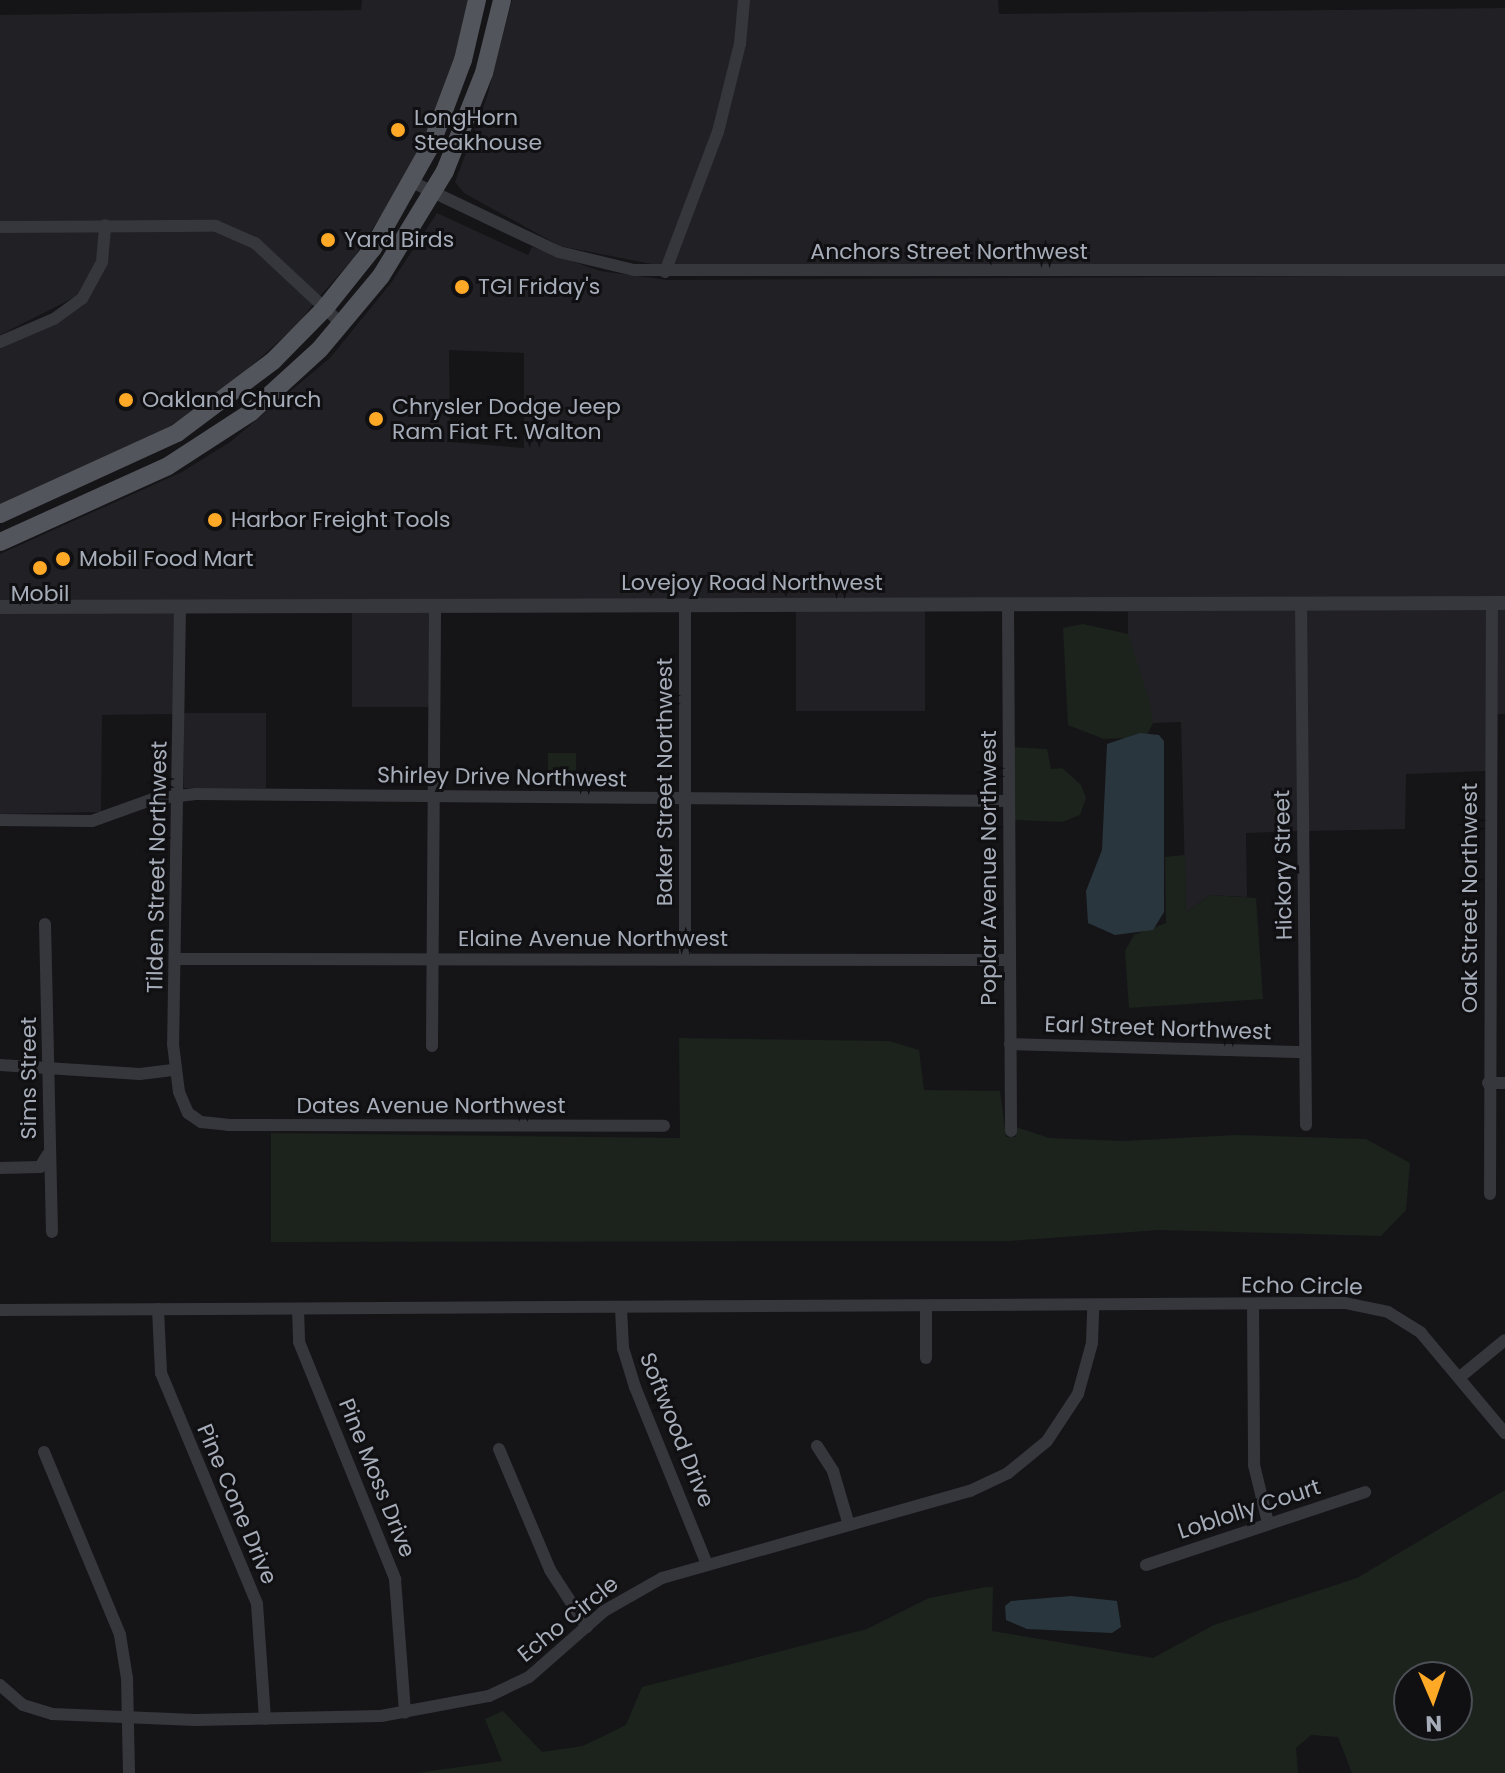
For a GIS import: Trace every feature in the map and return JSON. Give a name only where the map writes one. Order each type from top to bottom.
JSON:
[{"type":"main road","points":[[0,514],[95,475],[186,427],[273,361],[325,308],[373,248],[412,182],[450,100],[477,0]]},
{"type":"main road","points":[[0,542],[129,487],[200,447],[298,372],[343,325],[381,276],[433,192],[472,108],[502,0]]},
{"type":"main road","points":[[186,427],[200,447]]},
{"type":"street","points":[[665,272],[718,132],[744,6]]},
{"type":"street","name":"Anchors Street Northwest","points":[[412,182],[580,259],[665,272],[1505,270]]},
{"type":"street","points":[[0,227],[196,224],[230,230],[255,243],[343,325]]},
{"type":"street","points":[[0,342],[54,319],[82,299],[102,262],[105,225]]},
{"type":"street","name":"Lovejoy Road Northwest","points":[[0,607],[1499,603]]},
{"type":"street","name":"Oak Street Northwest","points":[[1490,1194],[1488,1083],[1499,603]]},
{"type":"street","name":"Hickory Street","points":[[1301,604],[1306,1125]]},
{"type":"street","name":"Baker Street Northwest","points":[[685,605],[685,959]]},
{"type":"street","name":"Poplar Avenue Northwest","points":[[1008,605],[1011,1131]]},
{"type":"street","name":"Tilden Street Northwest","points":[[180,606],[175,1070],[183,1106],[197,1120]]},
{"type":"street","points":[[432,1046],[435,606]]},
{"type":"street","name":"Shirley Drive Northwest","points":[[0,820],[92,821],[178,795],[1008,801]]},
{"type":"street","name":"Sims Street","points":[[45,924],[51,1071],[48,1154],[52,1232]]},
{"type":"street","name":"Elaine Avenue Northwest","points":[[176,959],[1009,960]]},
{"type":"street","name":"Earl Street Northwest","points":[[1010,1044],[1305,1052]]},
{"type":"street","points":[[0,1065],[51,1071],[175,1070]]},
{"type":"street","points":[[1488,1083],[1505,1083]]},
{"type":"street","name":"Dates Avenue Northwest","points":[[197,1120],[304,1126],[664,1126]]},
{"type":"street","points":[[0,1168],[40,1167],[48,1154]]},
{"type":"street","name":"Echo Circle","points":[[0,1310],[1345,1303],[1388,1312],[1421,1333],[1505,1433]]},
{"type":"street","points":[[1253,1304],[1254,1465],[1268,1523]]},
{"type":"street","name":"Echo Circle","points":[[0,1685],[38,1711],[128,1718],[265,1719],[405,1713],[507,1690],[539,1671],[587,1627],[641,1587],[707,1564],[970,1491],[1025,1461],[1060,1424],[1078,1394],[1092,1343],[1093,1305]]},
{"type":"street","points":[[926,1306],[926,1358]]},
{"type":"street","name":"Softwood Drive","points":[[621,1308],[627,1363],[707,1564]]},
{"type":"street","name":"Pine Cone Drive","points":[[158,1309],[161,1373],[257,1604],[265,1719]]},
{"type":"street","name":"Pine Moss Drive","points":[[298,1309],[299,1342],[395,1579],[405,1713]]},
{"type":"street","points":[[1460,1377],[1505,1340]]},
{"type":"street","points":[[817,1446],[833,1471],[849,1525]]},
{"type":"street","points":[[499,1449],[550,1570],[587,1627]]},
{"type":"street","points":[[44,1452],[120,1635],[128,1718],[129,1773]]},
{"type":"street","name":"Loblolly Court","points":[[1146,1565],[1365,1492]]},
{"type":"shaded area","points":[[362,0],[468,0],[449,81],[407,175],[353,259],[320,296],[258,238],[217,220],[0,221],[0,15],[361,10]]},
{"type":"shaded area","points":[[512,0],[739,0],[735,42],[713,130],[662,266],[560,246],[464,193],[455,182],[487,97]]},
{"type":"shaded area","points":[[749,0],[998,0],[999,14],[1505,8],[1505,264],[673,266],[723,133],[745,46]]},
{"type":"shaded area","points":[[437,213],[528,255],[532,247],[600,271],[667,280],[1505,275],[1505,597],[0,601],[0,554],[182,472],[230,442],[330,358],[391,283]],"holes":[[[449,350],[524,353],[524,448],[450,442]]]},
{"type":"shaded area","points":[[99,231],[97,260],[79,295],[0,335],[0,233]]},
{"type":"shaded area","points":[[110,231],[216,232],[252,248],[313,304],[301,321],[214,400],[133,448],[0,506],[0,348],[56,324],[85,304],[107,264]]},
{"type":"shaded area","points":[[1487,609],[1486,771],[1406,774],[1405,829],[1308,831],[1306,610]]},
{"type":"shaded area","points":[[1497,609],[1505,609],[1505,714],[1497,714]]},
{"type":"shaded area","points":[[1013,610],[1296,610],[1298,831],[1246,833],[1247,897],[1210,895],[1186,912],[1181,722],[1153,723],[1128,637],[1128,612]]},
{"type":"shaded area","points":[[796,611],[925,611],[925,711],[796,711]]},
{"type":"shaded area","points":[[175,612],[174,714],[102,715],[101,812],[0,814],[0,613]]},
{"type":"shaded area","points":[[352,612],[430,612],[430,707],[352,707]]},
{"type":"shaded area","points":[[1083,624],[1128,634],[1150,703],[1153,723],[1146,737],[1104,739],[1068,725],[1063,628]]},
{"type":"shaded area","points":[[184,713],[266,713],[266,788],[184,788]]},
{"type":"shaded area","points":[[1140,733],[1159,735],[1164,741],[1164,912],[1153,930],[1115,935],[1088,923],[1086,891],[1102,850],[1107,744]]},
{"type":"shaded area","points":[[1013,747],[1047,749],[1051,769],[1062,768],[1081,785],[1086,798],[1080,815],[1062,822],[1013,820]]},
{"type":"shaded area","points":[[548,753],[576,753],[576,782],[548,782]]},
{"type":"shaded area","points":[[1185,855],[1186,912],[1210,895],[1256,898],[1263,999],[1129,1008],[1125,951],[1134,935],[1166,923],[1165,857]]},
{"type":"shaded area","points":[[679,1038],[889,1041],[919,1050],[924,1090],[1000,1091],[1006,1137],[1016,1137],[1016,1127],[1049,1138],[1123,1141],[1236,1135],[1366,1139],[1410,1163],[1406,1210],[1381,1236],[1159,1230],[1009,1241],[271,1242],[271,1133],[680,1138]]},
{"type":"shaded area","points":[[1505,1490],[1505,1773],[1352,1773],[1338,1737],[1311,1735],[1296,1748],[1298,1773],[417,1773],[502,1761],[485,1719],[503,1711],[542,1752],[583,1746],[626,1725],[642,1687],[867,1629],[929,1598],[986,1587],[993,1587],[992,1631],[1153,1658],[1214,1625],[1357,1578]]},
{"type":"shaded area","points":[[1071,1596],[1117,1601],[1121,1627],[1112,1633],[1027,1629],[1006,1620],[1005,1606],[1011,1601]]},
{"type":"place","name":"LongHorn Steakhouse","points":[[398,130]]},
{"type":"place","name":"Yard Birds","points":[[328,240]]},
{"type":"place","name":"TGI Friday's","points":[[462,287]]},
{"type":"place","name":"Oakland Church","points":[[126,400]]},
{"type":"place","name":"Chrysler Dodge Jeep Ram Fiat Ft. Walton","points":[[376,419]]},
{"type":"place","name":"Harbor Freight Tools","points":[[215,520]]},
{"type":"place","name":"Mobil Food Mart","points":[[63,559]]},
{"type":"place","name":"Mobil","points":[[40,568]]}]
